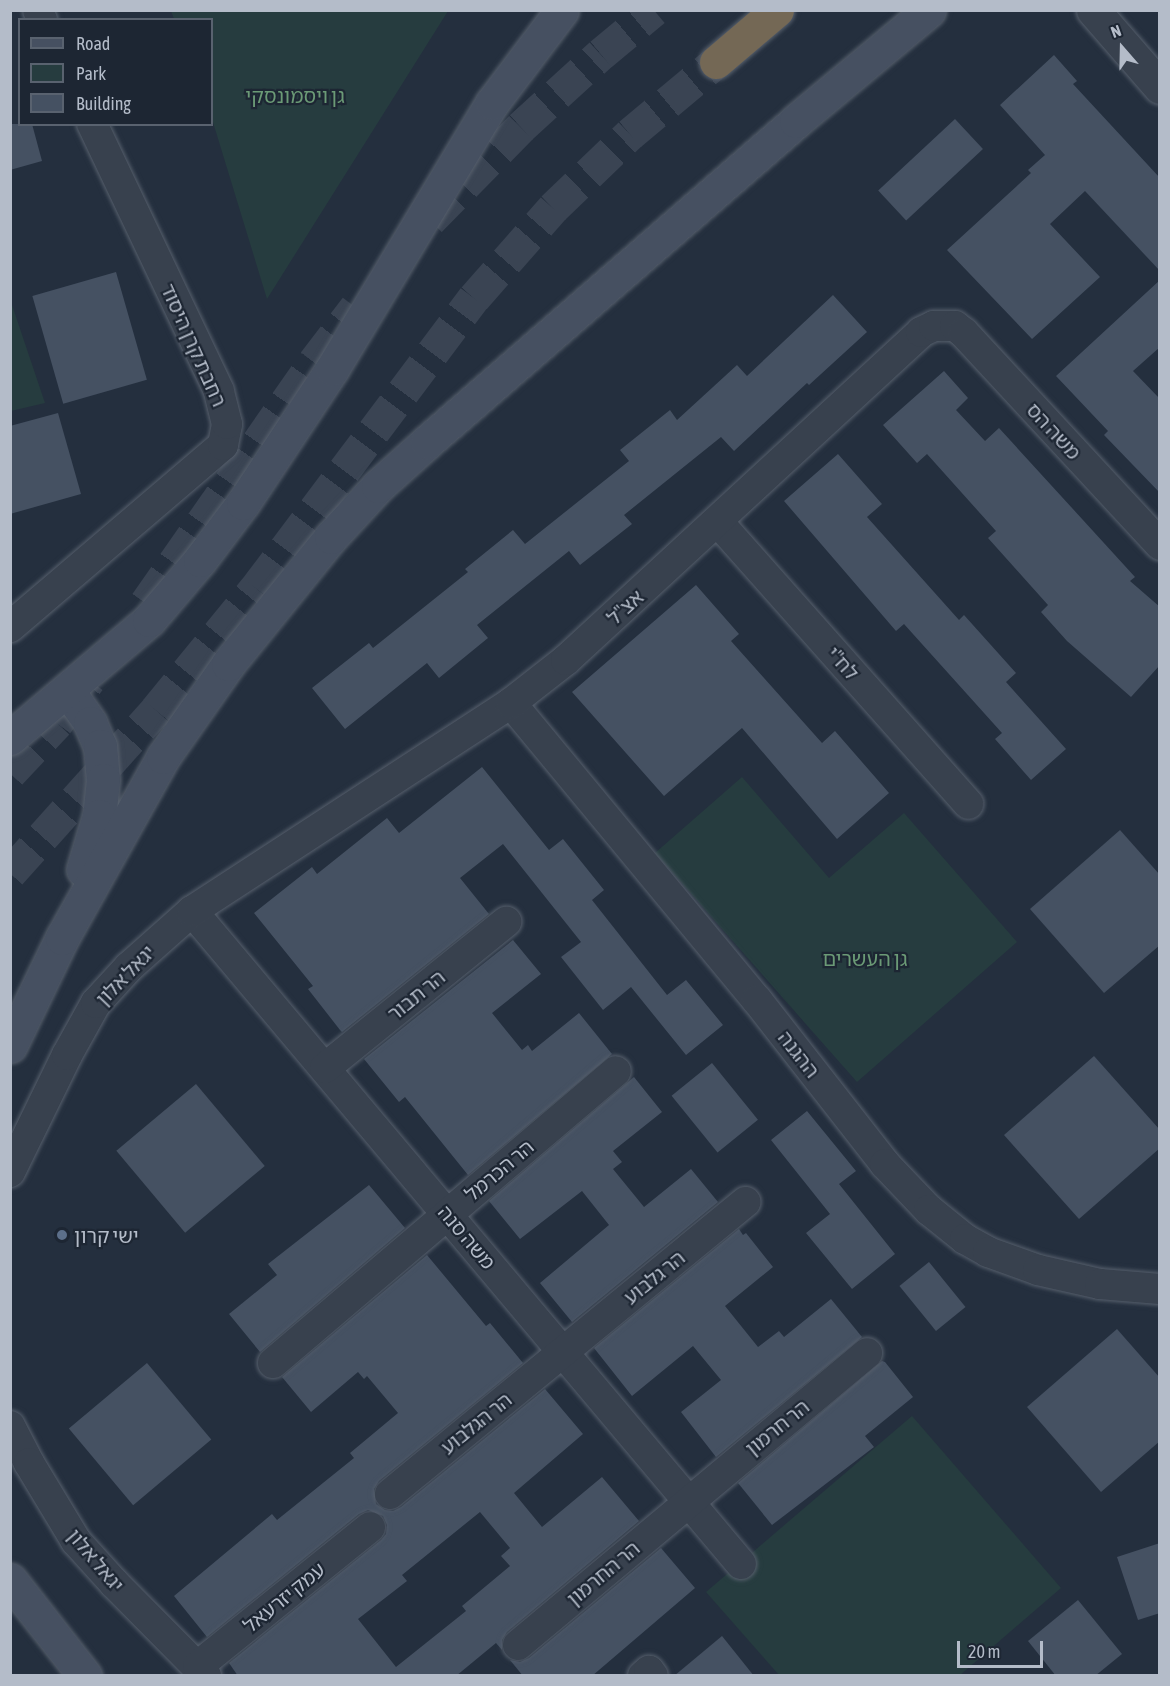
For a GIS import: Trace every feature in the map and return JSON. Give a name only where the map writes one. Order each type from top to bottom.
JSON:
[{"type":"highway","points":[[716,62],[777,10]]},
{"type":"main road","points":[[10,738],[149,620],[200,560],[243,502],[332,369],[492,103],[562,10]]},
{"type":"main road","points":[[10,1046],[62,938],[123,826],[196,709],[283,594],[347,520],[378,486],[481,395],[928,15]]},
{"type":"main road","points":[[62,938],[99,816],[103,780],[99,746],[90,723],[68,691]]},
{"type":"main road","points":[[10,1580],[85,1676]]},
{"type":"street","points":[[1092,13],[1160,87]]},
{"type":"street","name":"רחבת קרן היסוד","points":[[10,627],[223,445],[227,424],[219,391],[93,126]]},
{"type":"street","name":"אצ\"ל","points":[[277,855],[511,703],[566,660],[921,332],[934,326],[944,325]]},
{"type":"street","name":"משה הס","points":[[944,325],[955,327],[964,333],[1160,545]]},
{"type":"street","name":"לח\"י","points":[[718,522],[968,804]]},
{"type":"street","name":"ההגנה","points":[[511,703],[750,992],[885,1164],[929,1210],[965,1239],[988,1252],[1030,1268],[1090,1282],[1160,1289]]},
{"type":"street","name":"יגאל אלון","points":[[10,1172],[96,1003],[129,967],[192,911],[277,855]]},
{"type":"street","name":"משה סנה","points":[[192,911],[741,1564]]},
{"type":"street","name":"הר תבור","points":[[325,1068],[507,922]]},
{"type":"street","name":"הר הכרמל","points":[[273,1364],[616,1071]]},
{"type":"street","name":"הר גלבוע","points":[[563,1352],[745,1202]]},
{"type":"street","name":"הר הגלבוע","points":[[390,1494],[563,1352]]},
{"type":"street","name":"הר חרמון","points":[[688,1500],[867,1353]]},
{"type":"street","name":"יגאל אלון","points":[[10,1426],[34,1473],[76,1541],[114,1583],[202,1671]]},
{"type":"street","name":"הר החרמון","points":[[518,1645],[688,1500]]},
{"type":"street","name":"עמק יזרעאל","points":[[202,1671],[370,1527]]},
{"type":"green space","name":"גן ויסמונסקי","points":[[171,11],[448,11],[267,299],[213,122],[213,18],[174,18]]},
{"type":"green space","points":[[11,302],[45,403],[10,411]]},
{"type":"green space","name":"גן העשרים","points":[[742,777],[829,878],[904,813],[1017,942],[857,1082],[655,853]]},
{"type":"green space","points":[[912,1416],[1061,1588],[959,1676],[779,1675],[706,1592]]},
{"type":"building","points":[[1054,55],[1077,81],[1073,84],[1160,178],[1160,271],[1085,191],[1050,224],[1100,277],[1032,339],[947,250],[1031,173],[1028,170],[1045,155],[1000,105]]},
{"type":"building","points":[[955,119],[983,149],[906,221],[878,191]]},
{"type":"building","points":[[10,124],[33,126],[42,161],[10,170]]},
{"type":"building","points":[[116,272],[147,380],[63,404],[32,296]]},
{"type":"building","points":[[1160,280],[1160,347],[1133,371],[1160,399],[1160,493],[1104,435],[1108,431],[1056,376]]},
{"type":"building","points":[[833,295],[867,332],[809,385],[807,383],[734,451],[721,437],[624,515],[632,524],[580,565],[569,551],[477,625],[488,638],[439,678],[427,663],[345,729],[312,688],[369,643],[373,648],[468,572],[465,569],[513,530],[525,544],[629,461],[620,450],[670,410],[677,420],[737,365],[747,376]]},
{"type":"building","points":[[944,371],[968,398],[956,410],[985,441],[999,428],[1135,577],[1130,581],[1160,607],[1160,665],[1131,697],[1067,641],[1041,612],[1048,605],[988,538],[996,531],[927,454],[917,463],[883,425]]},
{"type":"building","points":[[58,413],[81,494],[10,514],[10,426]]},
{"type":"building","points":[[838,454],[882,504],[867,517],[959,620],[964,615],[1016,673],[1006,682],[1066,749],[1031,780],[995,739],[1002,733],[904,624],[896,631],[784,501]]},
{"type":"building","points":[[696,585],[739,634],[731,641],[822,743],[835,731],[889,793],[837,839],[742,728],[664,796],[572,692]]},
{"type":"building","points":[[482,767],[549,850],[563,839],[604,890],[592,900],[667,995],[686,980],[723,1025],[686,1055],[631,987],[603,1010],[561,957],[581,942],[503,844],[460,878],[489,914],[342,1032],[340,1030],[308,989],[313,986],[254,913],[312,867],[317,874],[387,818],[399,833]]},
{"type":"building","points":[[1120,830],[1160,875],[1160,945],[1104,993],[1030,909]]},
{"type":"building","points":[[513,940],[541,974],[492,1013],[522,1050],[528,1045],[532,1051],[579,1013],[612,1054],[468,1175],[405,1097],[399,1102],[364,1059]]},
{"type":"building","points":[[1094,1056],[1160,1130],[1160,1148],[1079,1219],[1004,1135]]},
{"type":"building","points":[[712,1063],[758,1120],[718,1152],[672,1096]]},
{"type":"building","points":[[634,1077],[662,1112],[613,1151],[622,1162],[613,1169],[644,1207],[691,1169],[718,1202],[572,1322],[540,1283],[609,1225],[582,1191],[520,1239],[489,1201]]},
{"type":"building","points":[[196,1084],[265,1166],[185,1233],[116,1151]]},
{"type":"building","points":[[807,1111],[856,1171],[839,1184],[895,1254],[852,1289],[806,1233],[830,1214],[771,1140]]},
{"type":"building","points":[[369,1185],[405,1228],[260,1352],[229,1314],[277,1275],[268,1264]]},
{"type":"building","points":[[739,1229],[743,1235],[746,1233],[773,1267],[725,1306],[758,1347],[779,1331],[784,1337],[831,1299],[862,1337],[716,1457],[681,1412],[721,1380],[693,1346],[632,1396],[594,1348]]},
{"type":"building","points":[[427,1255],[486,1326],[490,1323],[523,1363],[379,1481],[374,1489],[376,1504],[385,1510],[393,1511],[401,1507],[545,1389],[583,1434],[514,1493],[542,1527],[602,1477],[639,1521],[507,1632],[502,1640],[502,1650],[496,1643],[456,1676],[238,1676],[229,1663],[386,1534],[387,1525],[383,1516],[368,1510],[359,1514],[207,1637],[174,1596],[272,1514],[277,1520],[354,1458],[350,1453],[398,1413],[367,1376],[364,1379],[358,1372],[311,1412],[282,1377]],"holes":[[[480,1512],[510,1548],[501,1556],[510,1566],[462,1606],[466,1611],[396,1667],[358,1619],[407,1581],[402,1575]]]},
{"type":"building","points":[[929,1262],[966,1307],[936,1331],[899,1286]]},
{"type":"building","points":[[1117,1329],[1160,1378],[1160,1441],[1101,1492],[1027,1407]]},
{"type":"building","points":[[882,1361],[913,1397],[865,1436],[874,1447],[772,1525],[738,1483]]},
{"type":"building","points":[[147,1363],[211,1440],[133,1505],[69,1429]]},
{"type":"building","points":[[1160,1543],[1160,1613],[1138,1620],[1117,1557]]},
{"type":"building","points":[[661,1548],[695,1588],[592,1676],[523,1676],[510,1660],[520,1662],[529,1658]]},
{"type":"building","points":[[1078,1600],[1122,1654],[1095,1676],[1056,1676],[1028,1641]]},
{"type":"building","points":[[722,1636],[754,1676],[674,1676]]},
{"type":"tunnel","points":[[430,220],[521,127],[601,54],[654,10]]},
{"type":"tunnel","points":[[10,873],[156,710],[256,588],[474,298],[553,208],[630,134],[716,62]]},
{"type":"tunnel","points":[[146,603],[314,362],[356,307]]},
{"type":"tunnel","points":[[10,773],[57,723],[89,680]]},
{"type":"place","name":"ישי קרון","points":[[62,1235]]}]
